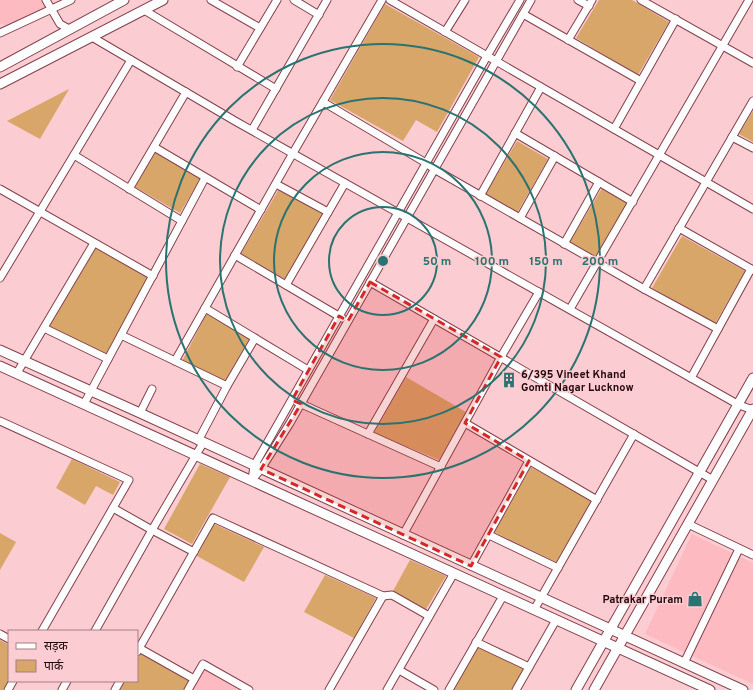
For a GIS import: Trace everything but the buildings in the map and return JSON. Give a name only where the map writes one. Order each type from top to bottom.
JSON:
[{"type":"street","points":[[46,0],[60,24],[69,29]]},
{"type":"street","points":[[2,30],[71,0]]},
{"type":"street","points":[[0,67],[124,0]]},
{"type":"street","points":[[0,84],[164,0]]},
{"type":"street","points":[[211,0],[260,28]]},
{"type":"street","points":[[237,66],[277,0]]},
{"type":"street","points":[[294,0],[319,15]]},
{"type":"street","points":[[252,130],[328,0]]},
{"type":"street","points":[[175,361],[382,0]]},
{"type":"street","points":[[390,0],[753,209]]},
{"type":"street","points":[[445,32],[465,0]]},
{"type":"street","points":[[252,480],[308,370],[486,56],[520,0]]},
{"type":"street","points":[[258,468],[301,404],[406,217],[531,0]]},
{"type":"street","points":[[568,40],[590,3],[578,0]]},
{"type":"street","points":[[641,0],[753,63]]},
{"type":"street","points":[[570,309],[749,0]]},
{"type":"street","points":[[144,10],[276,90]]},
{"type":"street","points":[[523,14],[641,82]]},
{"type":"street","points":[[614,129],[676,19]]},
{"type":"street","points":[[92,37],[345,183],[739,405],[753,410],[594,690]]},
{"type":"street","points":[[0,278],[131,60]]},
{"type":"street","points":[[480,196],[541,87]]},
{"type":"street","points":[[129,189],[186,92]]},
{"type":"street","points":[[644,289],[753,101]]},
{"type":"street","points":[[323,102],[480,196],[718,329]]},
{"type":"street","points":[[515,134],[633,202]]},
{"type":"street","points":[[732,137],[753,148]]},
{"type":"street","points":[[154,147],[261,210]]},
{"type":"street","points":[[74,155],[182,221]]},
{"type":"street","points":[[520,218],[555,156]]},
{"type":"street","points":[[84,404],[205,178]]},
{"type":"street","points":[[564,244],[599,182]]},
{"type":"street","points":[[286,285],[345,183]]},
{"type":"street","points":[[276,184],[328,212]]},
{"type":"street","points":[[0,190],[153,276]]},
{"type":"street","points":[[679,228],[752,269],[691,378]]},
{"type":"street","points":[[17,373],[94,243]]},
{"type":"street","points":[[235,255],[348,321]]},
{"type":"street","points":[[370,282],[713,480]]},
{"type":"street","points":[[403,535],[501,357],[539,292]]},
{"type":"street","points":[[205,308],[308,370]]},
{"type":"street","points":[[368,434],[434,319]]},
{"type":"street","points":[[44,328],[108,359]]},
{"type":"street","points":[[121,335],[227,386]]},
{"type":"street","points":[[96,630],[152,530],[197,456],[201,442],[227,386],[255,338]]},
{"type":"street","points":[[0,350],[743,690]]},
{"type":"street","points":[[0,366],[710,690]]},
{"type":"street","points":[[576,690],[753,378]]},
{"type":"street","points":[[140,413],[152,389]]},
{"type":"street","points":[[292,400],[440,467]]},
{"type":"street","points":[[0,421],[129,480],[43,630]]},
{"type":"street","points":[[465,423],[597,500]]},
{"type":"street","points":[[534,610],[634,434]]},
{"type":"street","points":[[472,566],[529,461]]},
{"type":"street","points":[[113,508],[194,552]]},
{"type":"street","points":[[194,679],[138,650],[213,518],[383,596],[392,595],[429,616]]},
{"type":"street","points":[[688,524],[753,555]]},
{"type":"street","points":[[489,535],[558,568]]},
{"type":"street","points":[[684,663],[739,549]]},
{"type":"street","points":[[388,690],[454,573]]},
{"type":"street","points":[[329,690],[383,596]]},
{"type":"street","points":[[449,690],[503,596]]},
{"type":"street","points":[[516,690],[556,620]]},
{"type":"street","points":[[476,642],[529,666]]},
{"type":"street","points":[[188,690],[203,664],[249,690]]},
{"type":"street","points":[[399,670],[434,690]]},
{"type":"highlighted area","points":[[370,282],[501,357],[465,423],[529,461],[471,566],[261,469],[301,404],[292,400],[339,316],[348,321]]},
{"type":"shaded area","points":[[0,0],[42,0],[46,7],[7,25],[0,24]]},
{"type":"shaded area","points":[[692,534],[753,563],[753,684],[645,634]]},
{"type":"shaded area","points":[[204,668],[243,690],[192,690]]},
{"type":"green space","points":[[599,0],[632,0],[669,22],[638,75],[576,38]]},
{"type":"green space","points":[[385,4],[479,57],[437,132],[416,120],[403,141],[330,100]]},
{"type":"green space","points":[[69,89],[40,139],[7,121]]},
{"type":"green space","points":[[753,111],[753,142],[739,134]]},
{"type":"green space","points":[[517,141],[548,159],[517,213],[485,195]]},
{"type":"green space","points":[[156,152],[201,178],[180,213],[135,187]]},
{"type":"green space","points":[[602,188],[628,203],[596,258],[570,242]]},
{"type":"green space","points":[[279,189],[323,214],[285,279],[241,254]]},
{"type":"green space","points":[[682,236],[745,271],[715,324],[652,288]]},
{"type":"green space","points":[[96,248],[148,278],[107,354],[49,327]]},
{"type":"green space","points":[[207,313],[250,338],[225,381],[182,361]]},
{"type":"green space","points":[[406,377],[466,412],[439,460],[374,433]]},
{"type":"green space","points":[[72,459],[120,482],[113,495],[96,486],[85,505],[56,488]]},
{"type":"green space","points":[[200,464],[230,477],[192,544],[164,529]]},
{"type":"green space","points":[[531,467],[592,501],[556,562],[494,532]]},
{"type":"green space","points":[[214,524],[264,547],[244,582],[197,556]]},
{"type":"green space","points":[[0,533],[16,542],[0,570]]},
{"type":"green space","points":[[410,560],[446,576],[425,611],[393,591]]},
{"type":"green space","points":[[325,575],[376,598],[354,638],[304,612]]},
{"type":"green space","points":[[0,640],[8,644],[8,682],[3,690],[0,690]]},
{"type":"green space","points":[[478,647],[525,668],[511,690],[454,690]]},
{"type":"green space","points":[[141,653],[190,679],[184,690],[120,690],[124,682],[138,682],[138,658]]},
{"type":"place","name":"6/395 Vineet Khand Gomti Nagar Lucknow","points":[[509,380]]},
{"type":"place","name":"Patrakar Puram","points":[[695,599]]}]
